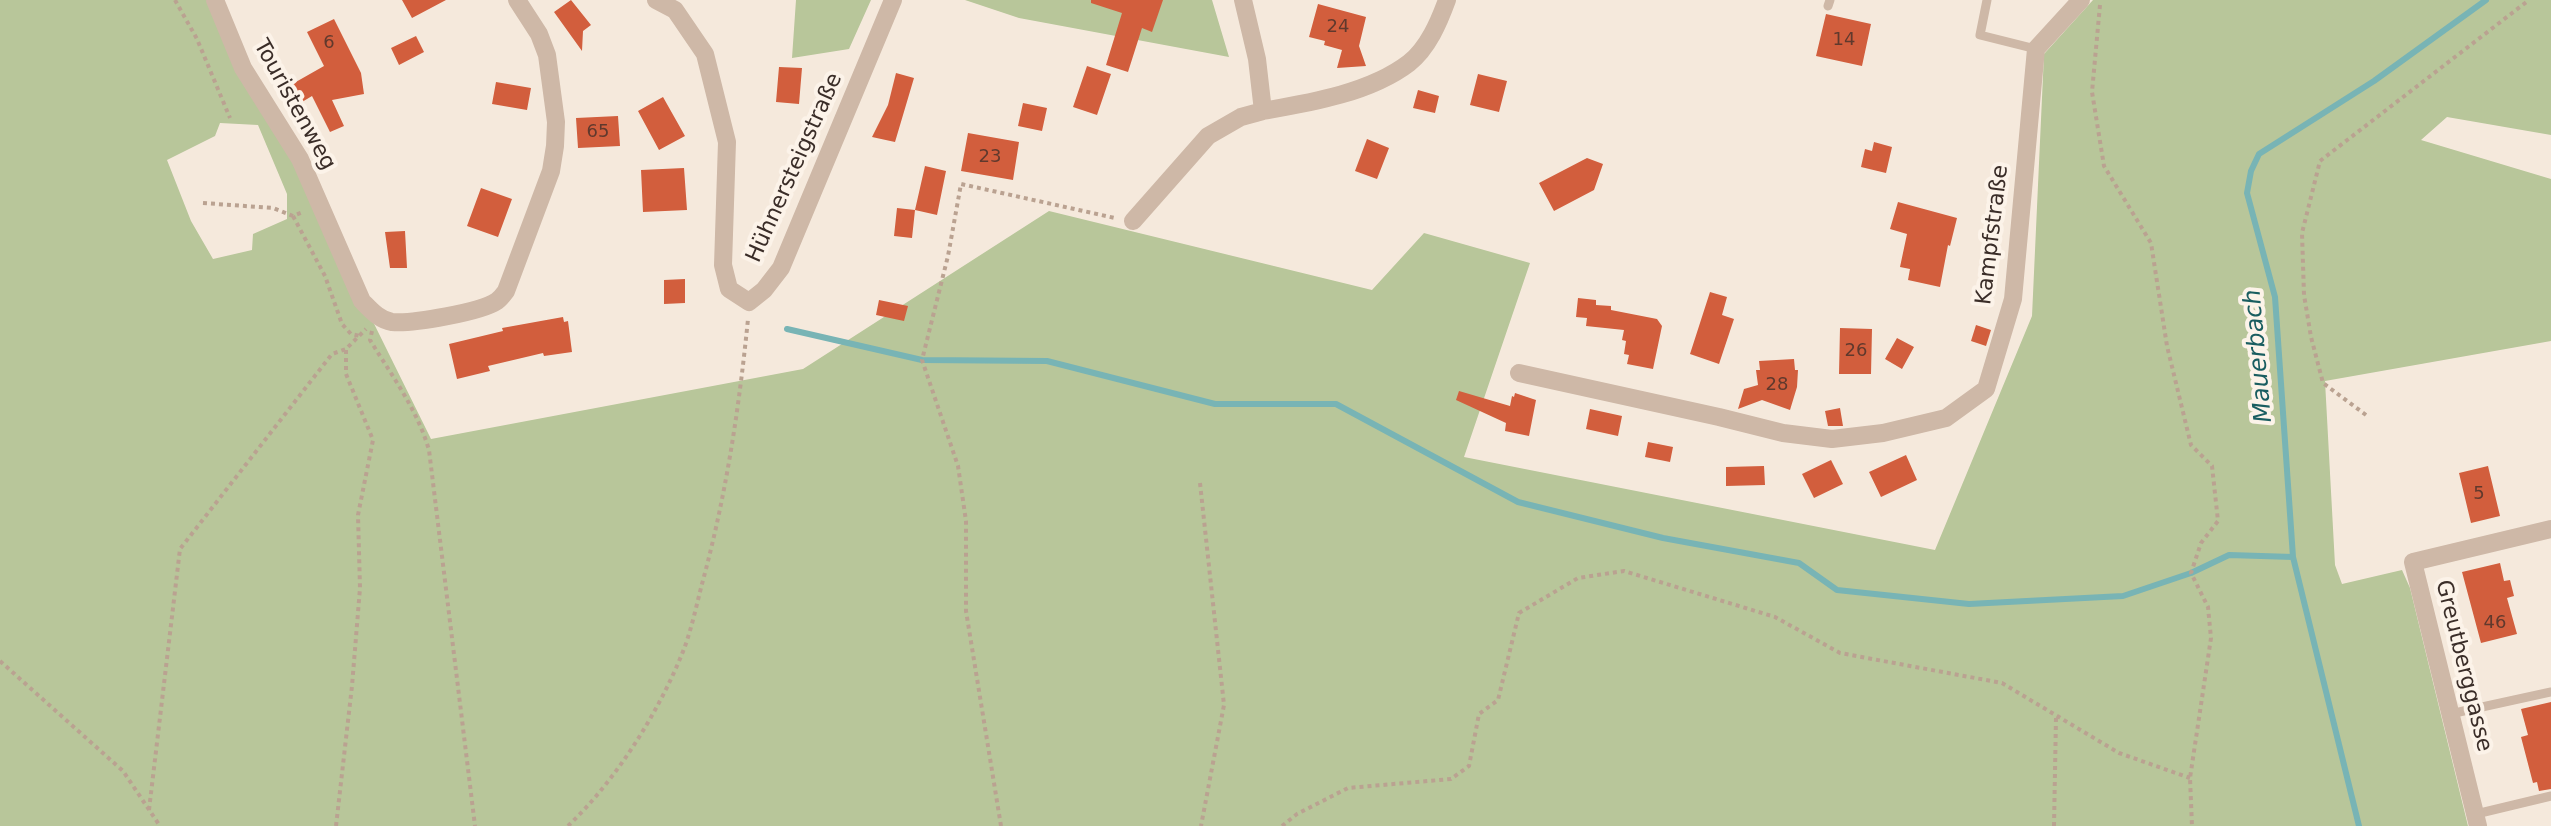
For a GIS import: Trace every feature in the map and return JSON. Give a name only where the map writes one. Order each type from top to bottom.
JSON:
[{"type":"street","name":"Touristenweg","points":[[215,0],[243,68],[300,159],[362,301],[376,315]]},
{"type":"street","points":[[376,315],[390,322],[427,320],[485,306],[499,300],[506,291],[551,171],[556,122],[547,55],[539,34],[517,0]]},
{"type":"street","name":"Hühnersteigstraße","points":[[656,0],[675,10],[705,54],[727,142],[723,265],[729,289],[749,302],[764,290],[781,268],[893,0]]},
{"type":"street","points":[[1243,0],[1257,59],[1263,111]]},
{"type":"street","points":[[1133,221],[1208,136],[1241,117],[1316,102],[1368,85],[1410,62],[1433,34],[1447,0]]},
{"type":"street","points":[[2036,49],[2081,0]]},
{"type":"street","name":"Kampfstraße","points":[[1519,373],[1783,433],[1832,439],[1883,433],[1946,418],[1986,389],[2013,299],[2036,49]]},
{"type":"street","name":"Greutberggasse","points":[[2477,820],[2413,562],[2551,529]]},
{"type":"lane","points":[[1987,0],[1980,35],[2036,49]]},
{"type":"lane","points":[[2450,714],[2551,692]]},
{"type":"lane","points":[[2477,820],[2551,796]]},
{"type":"path","points":[[175,0],[197,39],[230,118]]},
{"type":"path","points":[[2100,0],[2092,92],[2104,166],[2151,243],[2167,346],[2191,445],[2212,466],[2218,521],[2201,543],[2191,573],[2208,607],[2211,638],[2190,778],[2192,826]]},
{"type":"path","points":[[2366,415],[2323,383],[2311,337],[2304,295],[2302,233],[2320,161],[2529,0]]},
{"type":"path","points":[[1001,826],[966,611],[966,521],[958,466],[922,360],[948,256],[961,184],[1133,221]]},
{"type":"path","points":[[149,810],[180,549],[332,354],[346,349],[360,336],[351,334],[342,324],[325,276],[293,216],[273,208],[203,203]]},
{"type":"path","points":[[293,216],[320,206]]},
{"type":"path","points":[[568,826],[583,811],[644,730],[683,652],[719,522],[739,407],[749,302]]},
{"type":"path","points":[[376,315],[370,340],[403,389],[424,432],[429,450],[475,826]]},
{"type":"path","points":[[336,826],[360,588],[358,515],[373,440],[346,374],[346,349]]},
{"type":"path","points":[[1200,483],[1224,705],[1201,826]]},
{"type":"path","points":[[1282,826],[1297,814],[1348,788],[1451,779],[1469,766],[1479,714],[1498,700],[1519,613],[1578,578],[1624,571],[1775,617],[1840,653],[2002,683],[2119,753],[2190,778]]},
{"type":"path","points":[[0,661],[123,771],[160,826]]},
{"type":"path","points":[[2054,826],[2056,717]]},
{"type":"green space","points":[[0,0],[214,0],[431,439],[803,369],[1049,211],[1372,290],[1424,233],[1530,263],[1464,457],[1935,550],[2032,316],[2044,54],[2093,0],[2551,0],[2551,135],[2447,117],[2421,140],[2551,179],[2551,341],[2325,381],[2335,565],[2342,584],[2402,570],[2410,588],[2468,826],[0,826]],"holes":[[[220,123],[258,125],[287,194],[287,219],[253,234],[252,250],[213,259],[191,221],[167,160],[215,136]]]},
{"type":"green space","points":[[796,0],[871,0],[849,49],[792,58]]},
{"type":"green space","points":[[965,0],[1212,0],[1229,57],[1019,18]]},
{"type":"building","points":[[402,0],[446,0],[412,18]]},
{"type":"building","points":[[571,0],[591,25],[583,31],[582,51],[554,12]]},
{"type":"building","points":[[1091,0],[1163,0],[1152,32],[1142,28],[1128,72],[1106,65],[1122,13],[1091,3]]},
{"type":"building","points":[[1318,4],[1366,17],[1359,46],[1366,66],[1337,68],[1342,50],[1309,37]]},
{"type":"building","points":[[1826,14],[1871,24],[1862,66],[1816,56]]},
{"type":"building","points":[[334,19],[361,73],[364,94],[332,100],[344,126],[330,132],[312,96],[297,105],[287,87],[324,66],[307,32]]},
{"type":"building","points":[[416,36],[424,52],[399,65],[391,48]]},
{"type":"building","points":[[1087,66],[1111,74],[1097,115],[1073,107]]},
{"type":"building","points":[[779,67],[802,68],[799,104],[776,102]]},
{"type":"building","points":[[896,73],[914,78],[895,142],[872,137],[888,105]]},
{"type":"building","points":[[1478,74],[1507,81],[1499,112],[1470,105]]},
{"type":"building","points":[[496,82],[531,88],[527,110],[492,104]]},
{"type":"building","points":[[1418,90],[1439,96],[1435,113],[1413,108]]},
{"type":"building","points":[[663,97],[685,136],[659,150],[638,111]]},
{"type":"building","points":[[1023,103],[1047,108],[1042,131],[1018,126]]},
{"type":"building","points":[[618,116],[620,146],[578,148],[576,118]]},
{"type":"building","points":[[968,133],[1019,142],[1013,180],[961,171]]},
{"type":"building","points":[[1367,139],[1389,148],[1377,179],[1355,171]]},
{"type":"building","points":[[1874,142],[1892,147],[1886,173],[1861,167],[1865,149],[1872,151]]},
{"type":"building","points":[[1587,158],[1603,164],[1594,190],[1554,211],[1539,183]]},
{"type":"building","points":[[925,166],[946,171],[937,215],[915,210]]},
{"type":"building","points":[[684,168],[687,210],[643,212],[641,170]]},
{"type":"building","points":[[481,188],[512,199],[498,237],[467,226]]},
{"type":"building","points":[[1898,202],[1957,218],[1940,287],[1908,280],[1910,269],[1900,267],[1907,234],[1890,229]]},
{"type":"building","points":[[897,208],[915,210],[912,238],[894,236]]},
{"type":"building","points":[[405,231],[407,268],[390,268],[385,232]]},
{"type":"building","points":[[685,279],[685,303],[664,304],[664,280]]},
{"type":"building","points":[[1710,292],[1727,297],[1722,315],[1734,319],[1719,364],[1690,354]]},
{"type":"building","points":[[1578,298],[1596,300],[1596,305],[1611,306],[1611,310],[1657,319],[1662,326],[1653,369],[1627,364],[1629,355],[1624,354],[1626,341],[1622,340],[1624,330],[1586,326],[1587,318],[1576,317]]},
{"type":"building","points":[[879,300],[908,306],[904,321],[876,315]]},
{"type":"building","points":[[563,317],[564,322],[568,321],[572,352],[544,356],[543,353],[488,366],[490,371],[457,379],[449,344],[503,331],[502,328]]},
{"type":"building","points":[[1976,325],[1991,330],[1986,346],[1971,341]]},
{"type":"building","points":[[1840,328],[1872,329],[1871,374],[1839,374]]},
{"type":"building","points":[[1897,338],[1914,347],[1902,369],[1885,359]]},
{"type":"building","points":[[1794,359],[1795,370],[1798,370],[1797,387],[1790,410],[1762,400],[1738,409],[1744,389],[1758,385],[1756,370],[1760,370],[1759,361]]},
{"type":"building","points":[[1459,391],[1510,406],[1515,393],[1536,400],[1529,436],[1505,431],[1506,423],[1456,400]]},
{"type":"building","points":[[1840,408],[1843,426],[1828,426],[1825,411]]},
{"type":"building","points":[[1590,409],[1622,416],[1618,436],[1586,429]]},
{"type":"building","points":[[1648,442],[1673,447],[1670,462],[1645,457]]},
{"type":"building","points":[[1906,455],[1917,480],[1881,497],[1869,472]]},
{"type":"building","points":[[1831,460],[1843,484],[1814,498],[1802,474]]},
{"type":"building","points":[[1764,466],[1765,485],[1726,486],[1726,467]]},
{"type":"building","points":[[2488,466],[2500,516],[2471,523],[2459,473]]},
{"type":"building","points":[[2500,563],[2504,581],[2510,580],[2514,596],[2507,598],[2517,634],[2481,643],[2462,572]]},
{"type":"building","points":[[2551,702],[2551,789],[2539,791],[2537,782],[2533,783],[2521,737],[2528,735],[2521,709]]},
{"type":"waterway","name":"Mauerbach","points":[[2359,826],[2293,557],[2275,297],[2247,193],[2251,171],[2259,154],[2374,81],[2486,0]]},
{"type":"waterway","points":[[787,329],[922,360],[1047,361],[1215,404],[1336,404],[1518,502],[1663,538],[1799,563],[1837,590],[1969,604],[2123,596],[2191,573],[2229,555],[2293,557]]}]
